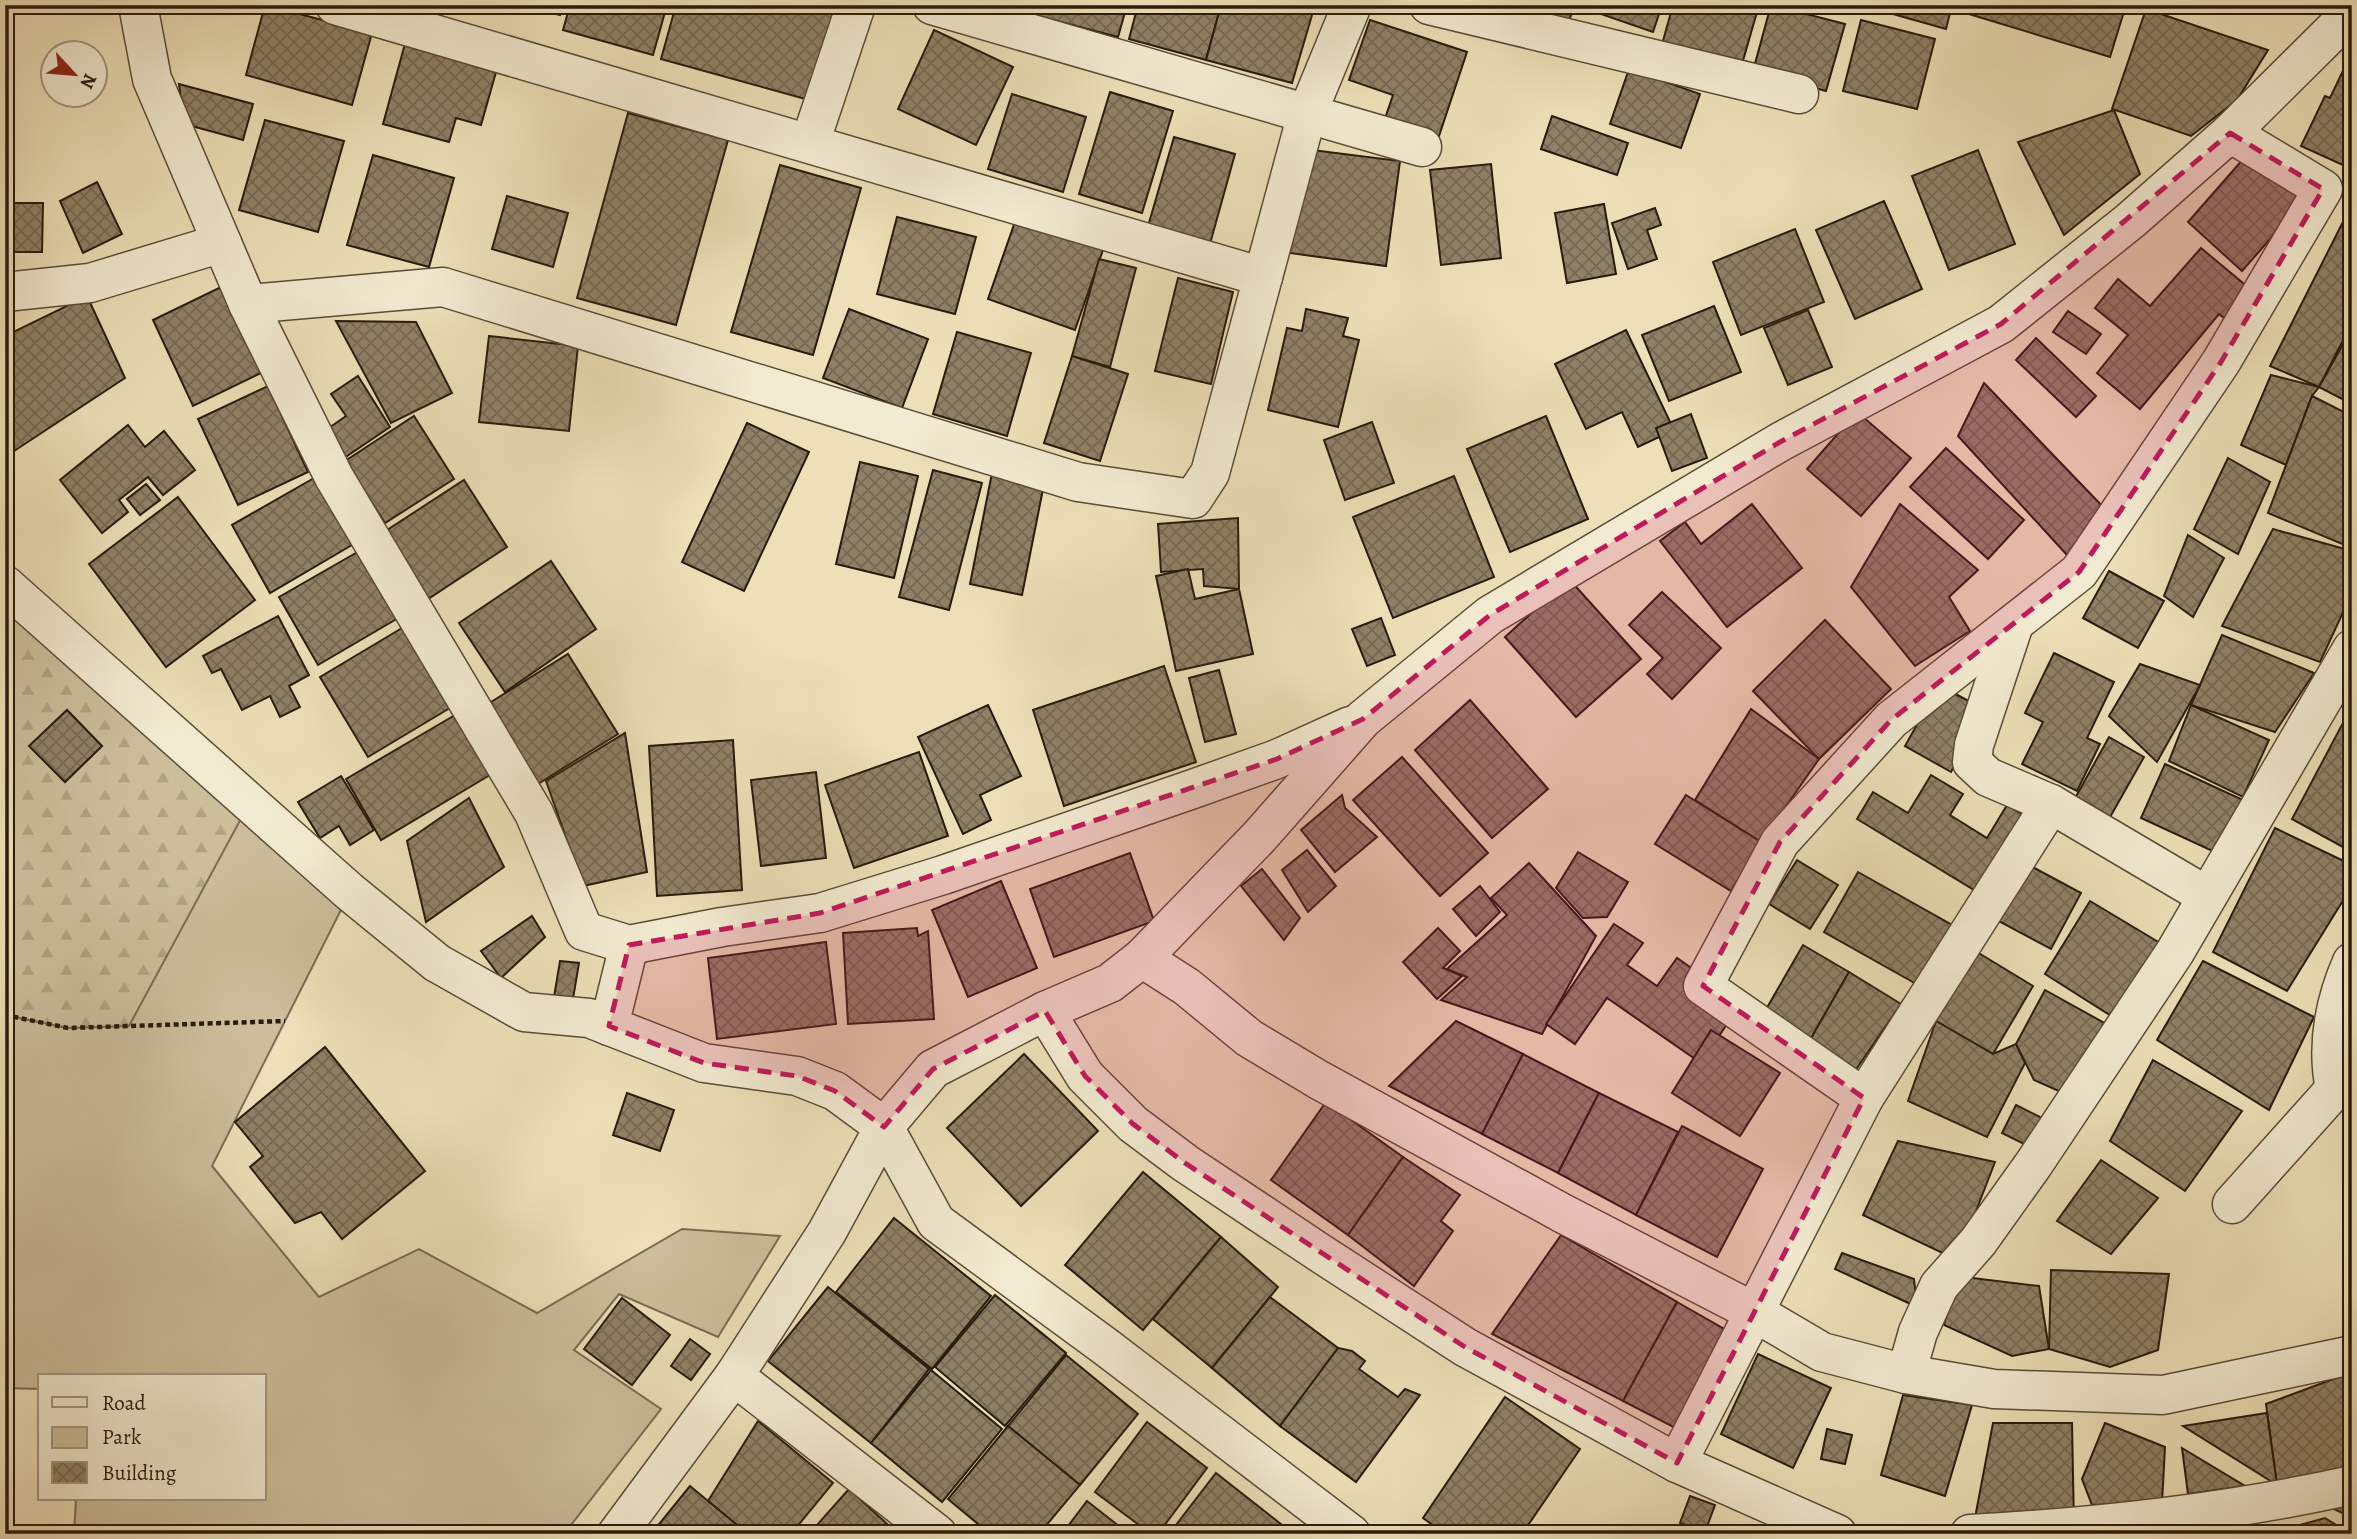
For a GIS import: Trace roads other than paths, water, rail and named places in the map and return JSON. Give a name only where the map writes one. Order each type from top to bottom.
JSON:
[{"type":"street","points":[[138,5],[152,79],[248,304],[334,477],[534,813],[584,931],[629,945],[722,927],[820,914],[943,875],[1277,759],[1363,719]]},
{"type":"street","points":[[335,5],[1263,277]]},
{"type":"street","points":[[810,143],[856,5]]},
{"type":"street","points":[[932,5],[1422,147]]},
{"type":"street","points":[[248,304],[443,287],[1078,482],[1193,499],[1210,473],[1307,114],[1352,5]]},
{"type":"street","points":[[1429,5],[1798,94]]},
{"type":"street","points":[[617,1534],[734,1376],[827,1233],[884,1127],[933,1069],[1045,1011],[1110,983],[1142,958],[1260,836],[1363,719],[1490,615],[1780,442],[2001,324],[2130,220],[2230,133],[2352,12]]},
{"type":"street","points":[[1864,1098],[1703,986],[1780,842],[1891,720],[2079,572],[2221,362],[2323,189],[2230,133]]},
{"type":"street","points":[[5,292],[90,283],[222,243]]},
{"type":"street","points":[[5,584],[350,892],[438,963],[524,1012],[589,1018],[704,1063],[797,1076],[835,1091],[884,1127],[936,1222],[1118,1355],[1351,1534]]},
{"type":"street","points":[[2014,624],[1974,745],[1972,762],[1988,778],[2051,804],[2207,895]]},
{"type":"street","points":[[1906,1374],[1918,1332],[1939,1286],[1978,1242],[2175,952],[2352,649]]},
{"type":"street","points":[[1677,1463],[1864,1098],[2051,804]]},
{"type":"street","points":[[609,1026],[629,945]]},
{"type":"street","points":[[1142,958],[1187,987],[1249,1038],[1319,1080],[1562,1213],[1754,1312],[1822,1352],[1906,1374],[1994,1389],[2163,1395],[2352,1356]]},
{"type":"street","points":[[2232,1204],[2343,1091],[2329,1062],[2337,997],[2352,962]]},
{"type":"street","points":[[1045,1011],[1085,1076],[1133,1124],[1185,1163],[1465,1346],[1677,1463],[1837,1534]]},
{"type":"street","points":[[734,1376],[937,1534]]},
{"type":"street","points":[[1970,1534],[2042,1530],[2267,1504],[2352,1485]]}]
